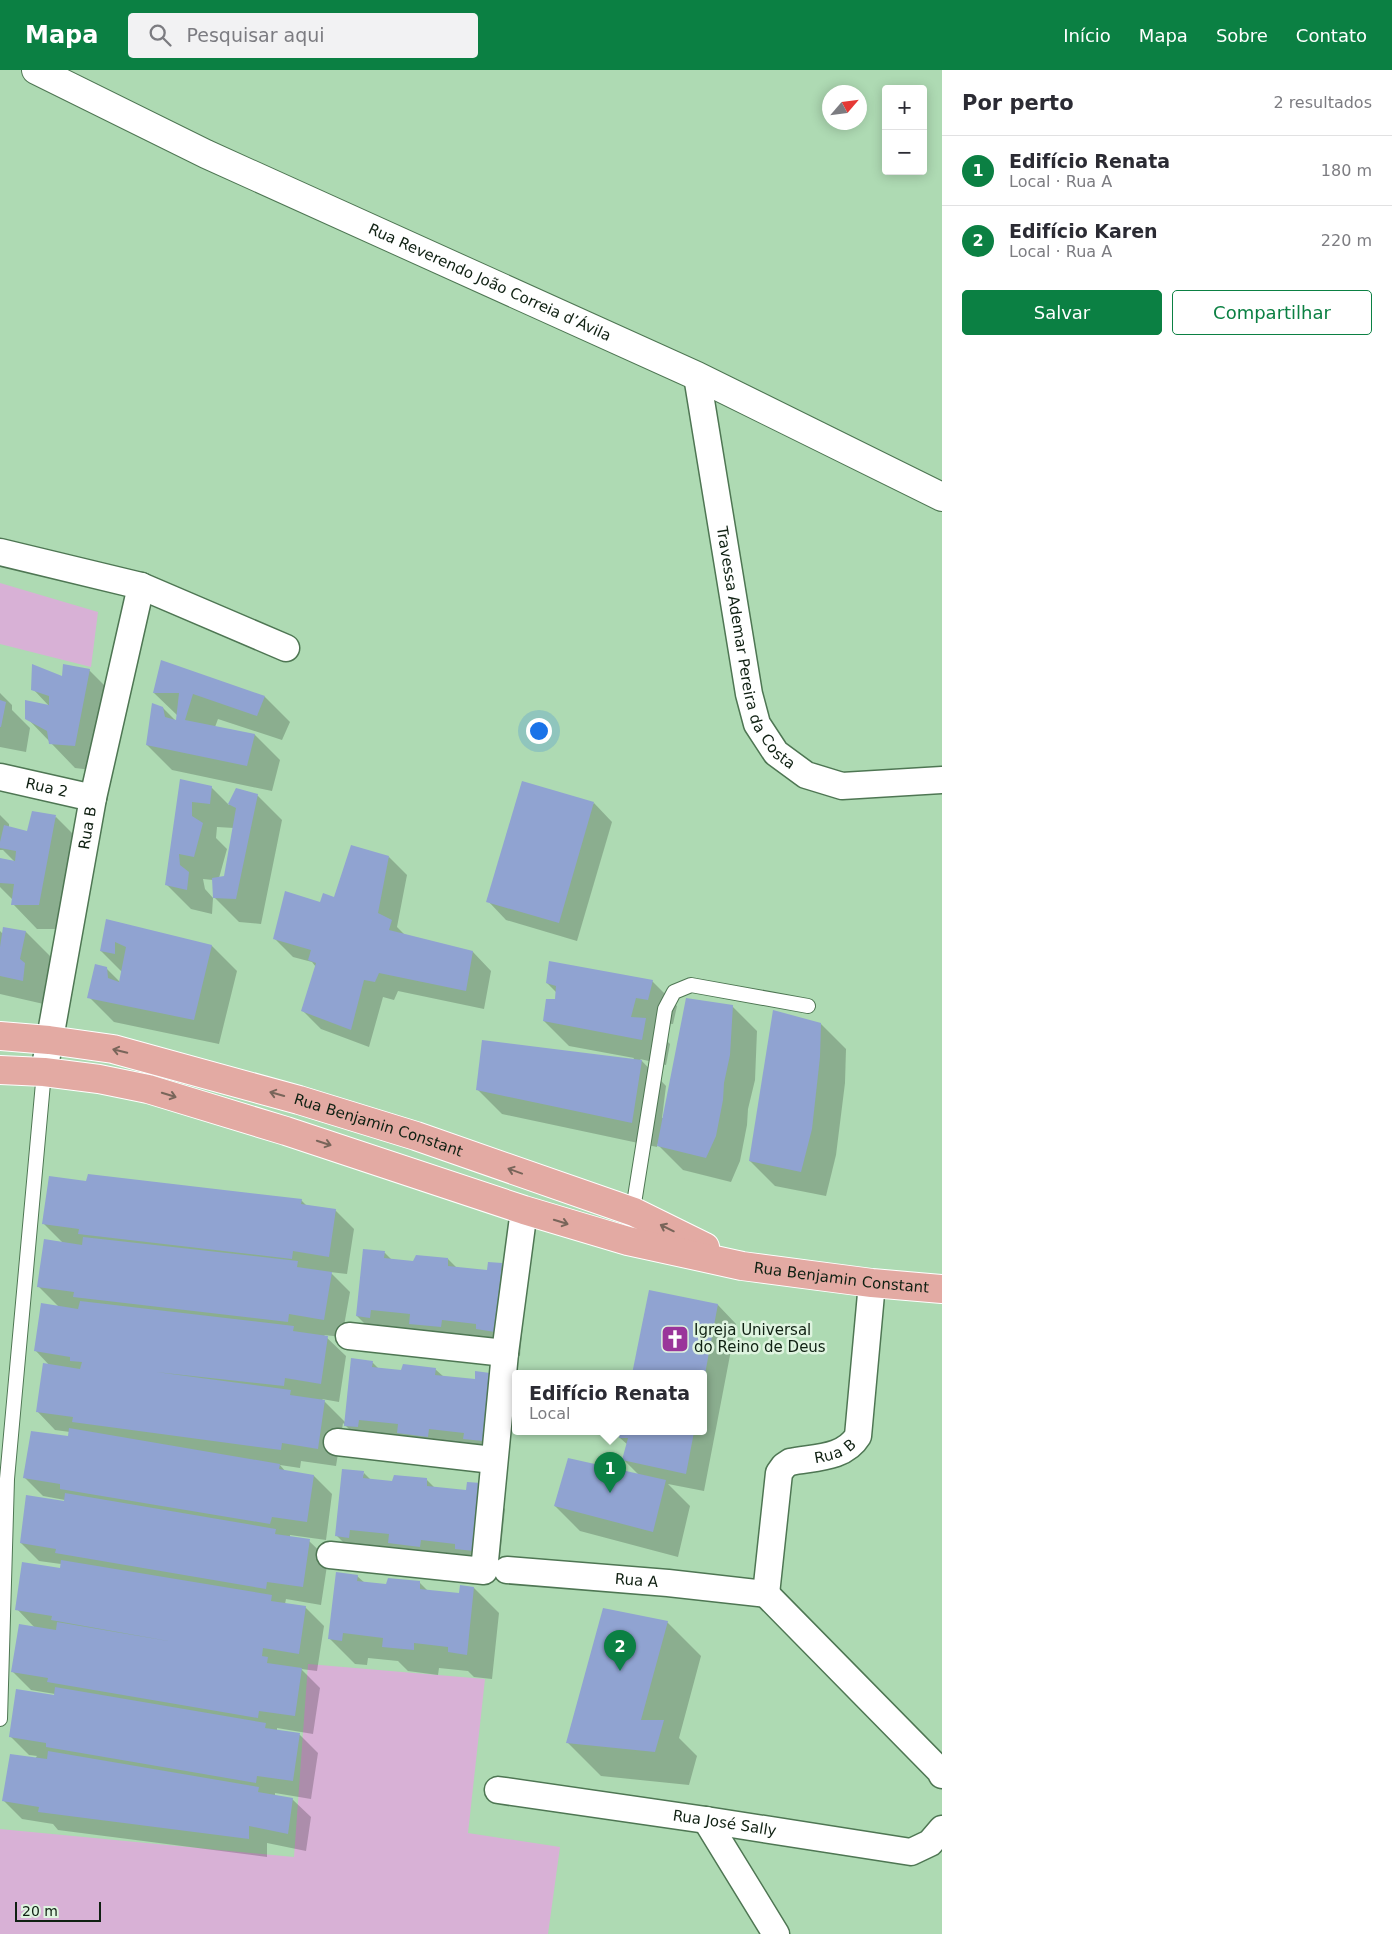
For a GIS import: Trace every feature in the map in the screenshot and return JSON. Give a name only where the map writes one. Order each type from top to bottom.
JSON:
[{"type":"main road","name":"Rua Benjamin Constant","points":[[0,1036],[49,1040],[113,1049],[299,1100],[416,1136],[634,1212],[742,1266]]},
{"type":"main road","name":"Rua Benjamin Constant","points":[[0,1070],[44,1072],[148,1088],[303,1136],[524,1210],[628,1241],[742,1266],[872,1283],[942,1289]]},
{"type":"street","name":"Rua Reverendo João Correia d’Ávila","points":[[36,70],[206,154],[697,376],[941,493]]},
{"type":"street","name":"Travessa Ademar Pereira da Costa","points":[[697,376],[749,694],[757,724],[776,753],[806,775],[842,786],[942,780]]},
{"type":"street","points":[[0,552],[141,586],[286,648]]},
{"type":"street","name":"Rua B","points":[[44,1072],[93,798],[141,586]]},
{"type":"street","name":"Rua 2","points":[[0,777],[93,798]]},
{"type":"street","points":[[330,1555],[484,1571],[493,1460],[524,1210]]},
{"type":"street","name":"Rua B","points":[[766,1594],[779,1473],[790,1462],[842,1452],[852,1445],[858,1436],[872,1283]]},
{"type":"street","points":[[349,1336],[505,1353]]},
{"type":"street","points":[[337,1442],[493,1460]]},
{"type":"street","name":"Rua A","points":[[507,1570],[668,1583],[766,1594]]},
{"type":"street","points":[[766,1594],[942,1775]]},
{"type":"street","name":"Rua José Sally","points":[[498,1790],[911,1852],[930,1843],[942,1829]]},
{"type":"street","points":[[706,1820],[776,1934]]},
{"type":"lane","points":[[628,1241],[665,1009],[674,992],[691,985],[808,1006]]},
{"type":"lane","points":[[0,1719],[7,1479],[44,1072]]},
{"type":"shaded area","points":[[0,583],[98,612],[91,667],[0,644]]},
{"type":"shaded area","points":[[308,1664],[485,1679],[468,1833],[560,1847],[548,1934],[0,1934],[0,1829],[294,1857]]},
{"type":"building","points":[[161,660],[265,696],[257,716],[193,694],[185,720],[255,734],[247,766],[146,745],[152,703],[163,707],[165,717],[176,720],[179,693],[153,693]]},
{"type":"building","points":[[32,664],[62,676],[63,664],[90,669],[75,746],[49,744],[47,731],[25,719],[25,700],[49,705],[49,696],[31,690]]},
{"type":"building","points":[[0,700],[6,702],[1,727],[0,727]]},
{"type":"building","points":[[180,779],[212,786],[210,804],[192,802],[192,816],[203,823],[194,857],[179,854],[180,865],[189,872],[187,890],[165,885]]},
{"type":"building","points":[[522,781],[594,802],[559,923],[486,902]]},
{"type":"building","points":[[236,788],[258,794],[236,899],[213,898],[212,878],[224,876],[236,808],[228,804]]},
{"type":"building","points":[[32,811],[56,815],[39,905],[11,905],[14,884],[0,883],[0,858],[15,861],[16,851],[0,848],[0,842],[4,825],[27,831]]},
{"type":"building","points":[[351,845],[389,856],[378,913],[392,920],[389,930],[473,951],[466,991],[379,973],[375,982],[364,980],[351,1030],[301,1011],[316,963],[308,960],[311,950],[273,939],[285,891],[320,902],[323,893],[334,897]]},
{"type":"building","points":[[106,919],[212,945],[194,1020],[87,998],[95,964],[107,967],[108,978],[119,982],[126,947],[115,942],[115,954],[100,951]]},
{"type":"building","points":[[3,927],[26,931],[20,959],[25,963],[23,981],[0,976],[0,947]]},
{"type":"building","points":[[549,961],[653,980],[648,1000],[636,998],[631,1017],[646,1018],[642,1040],[543,1021],[546,999],[555,999],[556,986],[546,983]]},
{"type":"building","points":[[686,998],[733,1005],[730,1055],[724,1083],[723,1100],[716,1136],[706,1158],[657,1146]]},
{"type":"building","points":[[773,1010],[821,1023],[820,1057],[812,1129],[801,1172],[749,1161]]},
{"type":"building","points":[[482,1040],[642,1060],[632,1123],[476,1090]]},
{"type":"building","points":[[88,1174],[302,1199],[301,1204],[336,1209],[329,1257],[293,1251],[292,1259],[78,1234],[79,1229],[42,1224],[49,1176],[86,1181]]},
{"type":"building","points":[[83,1237],[298,1261],[297,1267],[332,1272],[324,1320],[289,1314],[288,1322],[73,1297],[74,1292],[37,1287],[44,1239],[82,1245]]},
{"type":"building","points":[[363,1249],[385,1251],[384,1258],[413,1261],[416,1255],[448,1258],[448,1266],[487,1270],[488,1262],[502,1263],[495,1332],[476,1329],[476,1324],[442,1320],[441,1327],[409,1324],[410,1314],[371,1310],[370,1318],[356,1316]]},
{"type":"building","name":"Igreja Universal do Reino de Deus","points":[[649,1290],[718,1304],[706,1370],[633,1370]]},
{"type":"building","points":[[80,1301],[294,1326],[293,1331],[328,1336],[321,1384],[285,1378],[284,1386],[156,1372],[291,1390],[290,1395],[325,1400],[318,1449],[282,1443],[281,1450],[72,1422],[73,1417],[36,1412],[43,1363],[80,1369],[82,1362],[70,1361],[70,1357],[34,1351],[41,1303],[78,1309]]},
{"type":"building","points":[[351,1358],[373,1361],[372,1367],[401,1370],[403,1364],[436,1368],[435,1375],[475,1379],[475,1371],[490,1373],[483,1441],[463,1439],[464,1433],[429,1429],[428,1437],[397,1433],[398,1424],[359,1420],[358,1427],[344,1426]]},
{"type":"building","points":[[69,1428],[280,1464],[279,1469],[314,1475],[307,1522],[272,1517],[270,1524],[60,1489],[60,1484],[23,1478],[31,1431],[68,1436]]},
{"type":"building","points":[[620,1435],[693,1435],[686,1474],[622,1460],[628,1438],[619,1438]]},
{"type":"building","points":[[568,1458],[666,1480],[653,1532],[554,1506]]},
{"type":"building","points":[[342,1469],[364,1471],[363,1478],[392,1481],[394,1475],[427,1478],[427,1486],[466,1490],[467,1482],[481,1483],[474,1551],[455,1549],[455,1544],[421,1540],[420,1547],[388,1543],[389,1534],[350,1530],[349,1538],[335,1536]]},
{"type":"building","points":[[65,1493],[276,1529],[275,1534],[310,1539],[303,1587],[267,1582],[266,1589],[55,1553],[56,1549],[20,1543],[26,1495],[64,1501]]},
{"type":"building","points":[[61,1560],[272,1595],[271,1601],[306,1606],[299,1654],[263,1648],[262,1656],[268,1657],[267,1663],[302,1668],[295,1716],[259,1711],[258,1718],[47,1682],[48,1678],[11,1672],[19,1624],[56,1630],[57,1622],[174,1642],[51,1620],[52,1616],[15,1610],[22,1562],[60,1568]]},
{"type":"building","points":[[336,1572],[358,1575],[357,1581],[386,1584],[388,1578],[420,1581],[420,1589],[459,1593],[460,1585],[474,1587],[467,1655],[448,1652],[448,1647],[414,1643],[414,1650],[382,1647],[383,1638],[343,1633],[342,1641],[328,1639]]},
{"type":"building","points":[[603,1608],[668,1621],[641,1720],[664,1720],[655,1752],[566,1743]]},
{"type":"building","points":[[55,1687],[266,1723],[265,1728],[300,1733],[293,1781],[257,1776],[256,1783],[46,1747],[46,1743],[9,1737],[16,1689],[54,1695]]},
{"type":"building","points":[[48,1751],[259,1787],[258,1792],[293,1798],[288,1834],[249,1826],[249,1839],[38,1812],[39,1807],[2,1801],[10,1754],[47,1759]]},
{"type":"place","name":"Igreja Universal do Reino de Deus","points":[[675,1339]]},
{"type":"place","name":"Edifício Renata","points":[[610,1493]]},
{"type":"place","name":"Edifício Karen","points":[[620,1671]]}]
